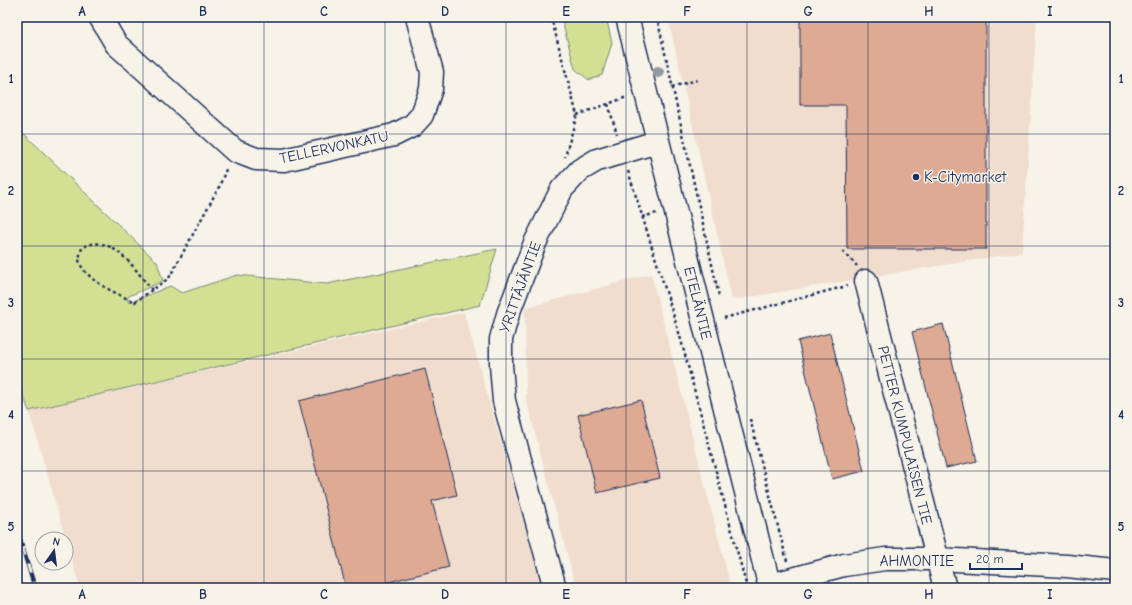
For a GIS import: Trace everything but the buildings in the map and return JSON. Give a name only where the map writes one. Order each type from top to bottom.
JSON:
[{"type":"street","name":"TELLERVONKATU","points":[[100,17],[116,44],[235,150],[256,159],[284,160],[394,135],[412,126],[422,115],[431,89],[432,72],[417,17]]},
{"type":"street","name":"ETELÄNTIE","points":[[627,17],[657,142],[770,587]]},
{"type":"street","name":"YRITTÄJÄNTIE","points":[[555,588],[504,401],[501,365],[501,339],[508,314],[535,243],[562,189],[580,170],[597,160],[622,151],[657,142]]},
{"type":"street","name":"PETTER KUMPULAISEN TIE","points":[[866,281],[944,588]]},
{"type":"street","name":"AHMONTIE","points":[[770,587],[791,579],[844,565],[885,559],[937,559],[1067,566],[1115,571]]},
{"type":"path","points":[[551,17],[577,115],[608,104],[680,336],[747,588]]},
{"type":"path","points":[[657,17],[720,303]]},
{"type":"path","points":[[672,87],[697,80]]},
{"type":"path","points":[[152,290],[119,251],[103,244],[89,244],[82,248],[79,259],[85,271],[112,292],[135,302],[152,290],[168,278],[219,186],[235,150]]},
{"type":"path","points":[[724,318],[866,281]]},
{"type":"path","points":[[722,310],[726,325]]},
{"type":"path","points":[[748,414],[791,579]]},
{"type":"shaded area","points":[[668,17],[1037,17],[1022,252],[732,300]]},
{"type":"shaded area","points":[[651,274],[731,588],[576,588],[526,398],[525,308]]},
{"type":"shaded area","points":[[464,312],[542,588],[80,588],[74,567],[74,531],[64,531],[29,411]]},
{"type":"green space","points":[[561,17],[606,17],[612,43],[602,75],[589,80],[575,69]]},
{"type":"green space","points":[[17,127],[157,262],[163,281],[129,296],[127,299],[129,303],[170,286],[182,293],[237,275],[327,284],[497,249],[480,305],[29,411],[21,389],[17,364]]},
{"type":"railway","points":[[17,530],[35,588]]},
{"type":"place","name":"K-Citymarket","points":[[916,177]]}]
